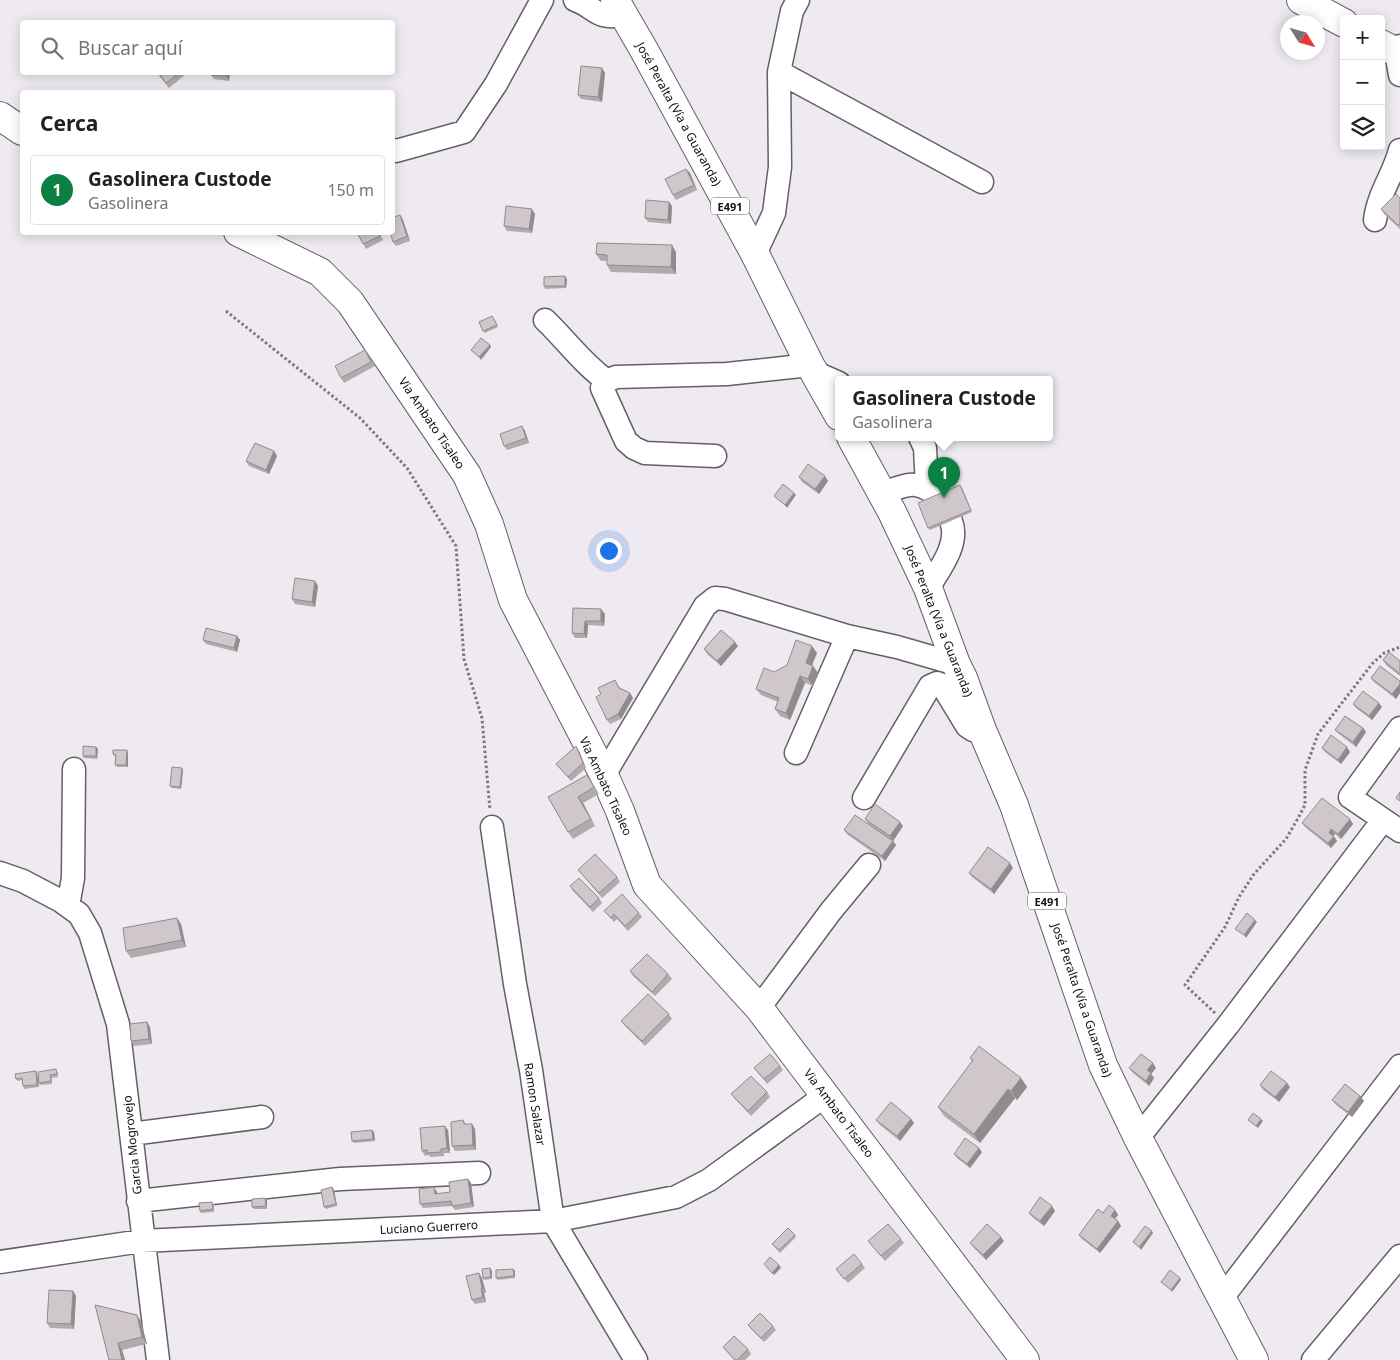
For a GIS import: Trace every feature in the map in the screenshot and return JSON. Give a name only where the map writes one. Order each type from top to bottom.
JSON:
[{"type":"main road","points":[[1301,0],[1340,21]]},
{"type":"main road","name":"José Peralta (Vía a Guaranda)","points":[[619,8],[756,254],[812,368],[835,409]]},
{"type":"main road","points":[[0,116],[20,130]]},
{"type":"main road","name":"Via Ambato Tisaleo","points":[[247,235],[320,272],[350,302],[467,475],[489,524],[513,600],[604,775],[620,811],[647,885],[759,1008],[1024,1360]]},
{"type":"main road","name":"José Peralta (Vía a Guaranda)","points":[[853,441],[882,493],[928,588],[982,730],[1014,805],[1103,1065],[1138,1138],[1254,1360]]},
{"type":"street","points":[[395,151],[464,132],[496,84],[542,0]]},
{"type":"street","points":[[575,0],[600,15],[609,18],[619,8]]},
{"type":"street","points":[[756,254],[774,213],[780,167],[779,72],[792,11],[798,0]]},
{"type":"street","points":[[779,72],[982,182]]},
{"type":"street","points":[[1375,220],[1376,208],[1400,150]]},
{"type":"street","points":[[545,320],[562,336],[591,370],[607,381]]},
{"type":"street","points":[[715,456],[645,452],[634,448],[626,441],[602,388],[607,381],[616,377],[727,374],[812,368],[835,381]]},
{"type":"street","points":[[882,493],[912,483],[933,492],[925,448],[922,441]]},
{"type":"street","points":[[928,588],[951,545],[954,528],[951,521]]},
{"type":"street","points":[[604,775],[705,606],[715,598],[725,599],[847,636],[897,647],[956,664]]},
{"type":"street","points":[[796,753],[847,636]]},
{"type":"street","points":[[864,798],[930,686],[936,683],[942,685],[967,726],[973,730],[982,730]]},
{"type":"street","points":[[1138,1138],[1228,1025],[1392,826],[1350,797],[1400,728]]},
{"type":"street","points":[[68,906],[73,878],[74,769]]},
{"type":"street","name":"Ramon Salazar","points":[[492,827],[514,984],[530,1070],[553,1222],[636,1360]]},
{"type":"street","points":[[759,1008],[831,911],[869,865]]},
{"type":"street","name":"Garcia Mogrovejo","points":[[0,873],[61,901],[78,914],[90,933],[118,1024],[142,1241],[158,1360]]},
{"type":"street","points":[[1222,1298],[1400,1066]]},
{"type":"street","name":"Luciano Guerrero","points":[[0,1262],[142,1241],[553,1222],[676,1197],[709,1180],[826,1095]]},
{"type":"street","points":[[131,1134],[262,1117]]},
{"type":"street","points":[[138,1201],[340,1179],[479,1173]]},
{"type":"street","points":[[1313,1360],[1400,1256]]},
{"type":"path","points":[[226,311],[360,418],[407,468],[456,546],[464,659],[482,718],[492,827]]},
{"type":"path","points":[[1228,1025],[1184,985],[1225,927],[1239,897],[1254,874],[1286,839],[1297,820],[1305,805],[1305,770],[1318,734],[1372,664],[1384,653],[1400,646]]},
{"type":"building","points":[[581,66],[602,68],[598,97],[578,95]]},
{"type":"building","points":[[160,75],[176,75],[166,83]]},
{"type":"building","points":[[686,169],[694,185],[673,195],[665,179]]},
{"type":"building","points":[[1396,194],[1400,198],[1400,223],[1398,225],[1381,209]]},
{"type":"building","points":[[646,200],[669,202],[668,220],[645,218]]},
{"type":"building","points":[[506,206],[532,209],[529,229],[504,226]]},
{"type":"building","points":[[400,215],[407,236],[393,242],[391,235],[395,235],[395,217]]},
{"type":"building","points":[[358,235],[380,235],[380,236],[363,244]]},
{"type":"building","points":[[597,243],[672,245],[671,267],[607,265],[607,255],[596,254]]},
{"type":"building","points":[[565,276],[565,286],[544,286],[544,277]]},
{"type":"building","points":[[492,316],[497,325],[483,331],[479,322]]},
{"type":"building","points":[[481,338],[490,345],[479,357],[471,350]]},
{"type":"building","points":[[365,350],[371,362],[341,378],[335,366]]},
{"type":"building","points":[[522,426],[526,438],[504,446],[500,434]]},
{"type":"building","points":[[255,443],[274,451],[266,470],[246,461]]},
{"type":"building","points":[[808,464],[825,476],[815,489],[799,477]]},
{"type":"building","points":[[783,484],[794,493],[785,505],[774,496]]},
{"type":"building","points":[[960,485],[971,510],[928,528],[918,503]]},
{"type":"building","points":[[295,578],[315,581],[312,602],[292,599]]},
{"type":"building","points":[[573,608],[601,609],[601,621],[585,621],[584,634],[572,633]]},
{"type":"building","points":[[206,628],[237,636],[234,648],[203,640]]},
{"type":"building","points":[[721,630],[735,642],[717,661],[704,649]]},
{"type":"building","points":[[796,640],[812,646],[806,663],[813,666],[808,679],[800,676],[786,713],[775,709],[779,698],[756,689],[764,668],[774,672],[787,665]]},
{"type":"building","points":[[1389,652],[1400,661],[1400,674],[1383,660]]},
{"type":"building","points":[[1380,666],[1400,681],[1400,684],[1392,694],[1371,678]]},
{"type":"building","points":[[615,680],[619,688],[630,693],[618,714],[607,720],[596,697],[601,694],[598,688]]},
{"type":"building","points":[[1363,691],[1379,703],[1369,716],[1353,704]]},
{"type":"building","points":[[1345,716],[1363,728],[1353,742],[1335,730]]},
{"type":"building","points":[[1331,735],[1347,747],[1338,760],[1322,748]]},
{"type":"building","points":[[83,746],[96,747],[96,756],[83,756]]},
{"type":"building","points":[[576,746],[583,763],[568,777],[556,764]]},
{"type":"building","points":[[113,750],[127,750],[126,765],[115,765],[116,755],[113,754]]},
{"type":"building","points":[[172,767],[182,768],[180,787],[170,786]]},
{"type":"building","points":[[587,775],[594,787],[578,797],[591,819],[568,832],[548,797]]},
{"type":"building","points":[[1400,792],[1400,801],[1396,798]]},
{"type":"building","points":[[1322,798],[1350,819],[1338,834],[1331,829],[1329,833],[1334,836],[1328,843],[1302,823]]},
{"type":"building","points":[[875,804],[900,822],[890,836],[865,819]]},
{"type":"building","points":[[855,815],[893,841],[882,856],[844,830]]},
{"type":"building","points":[[988,847],[1010,863],[991,889],[969,873]]},
{"type":"building","points":[[595,854],[617,877],[599,893],[578,870]]},
{"type":"building","points":[[579,878],[599,898],[590,907],[570,886]]},
{"type":"building","points":[[622,894],[639,913],[625,926],[614,914],[611,918],[604,911]]},
{"type":"building","points":[[1247,913],[1255,920],[1244,935],[1235,929]]},
{"type":"building","points":[[177,918],[182,940],[126,951],[123,928]]},
{"type":"building","points":[[647,954],[668,974],[652,992],[630,971]]},
{"type":"building","points":[[648,994],[669,1014],[642,1041],[621,1021]]},
{"type":"building","points":[[147,1022],[149,1039],[131,1041],[130,1024]]},
{"type":"building","points":[[979,1046],[1021,1078],[1011,1091],[1008,1089],[974,1134],[938,1107],[973,1060],[970,1058]]},
{"type":"building","points":[[770,1054],[780,1066],[764,1079],[754,1068]]},
{"type":"building","points":[[1141,1054],[1153,1063],[1147,1070],[1151,1073],[1146,1081],[1129,1068]]},
{"type":"building","points":[[56,1069],[57,1074],[50,1075],[51,1081],[39,1083],[38,1072]]},
{"type":"building","points":[[36,1071],[37,1085],[23,1086],[22,1078],[16,1079],[15,1074]]},
{"type":"building","points":[[1271,1071],[1287,1083],[1275,1097],[1260,1085]]},
{"type":"building","points":[[751,1076],[767,1092],[748,1111],[731,1094]]},
{"type":"building","points":[[1345,1084],[1360,1096],[1348,1112],[1332,1100]]},
{"type":"building","points":[[891,1102],[911,1119],[897,1136],[876,1120]]},
{"type":"building","points":[[1253,1113],[1261,1119],[1256,1126],[1248,1120]]},
{"type":"building","points":[[463,1120],[464,1124],[472,1124],[473,1145],[452,1146],[451,1122]]},
{"type":"building","points":[[445,1126],[447,1148],[441,1149],[441,1152],[427,1153],[427,1150],[422,1151],[420,1128]]},
{"type":"building","points":[[372,1130],[373,1139],[352,1141],[351,1132]]},
{"type":"building","points":[[965,1138],[979,1148],[967,1164],[954,1154]]},
{"type":"building","points":[[468,1179],[471,1203],[452,1206],[451,1201],[420,1204],[419,1189],[434,1187],[435,1194],[450,1192],[449,1182]]},
{"type":"building","points":[[332,1187],[336,1204],[324,1207],[321,1190]]},
{"type":"building","points":[[1040,1197],[1052,1206],[1040,1221],[1029,1213]]},
{"type":"building","points":[[265,1198],[266,1206],[252,1207],[252,1199]]},
{"type":"building","points":[[212,1202],[213,1209],[200,1211],[199,1203]]},
{"type":"building","points":[[1109,1205],[1115,1210],[1111,1216],[1118,1221],[1097,1249],[1079,1235],[1098,1209],[1103,1213]]},
{"type":"building","points":[[888,1224],[901,1239],[881,1256],[868,1241]]},
{"type":"building","points":[[987,1224],[1001,1237],[983,1255],[970,1243]]},
{"type":"building","points":[[1145,1226],[1152,1231],[1139,1247],[1133,1242]]},
{"type":"building","points":[[788,1228],[795,1235],[779,1250],[772,1244]]},
{"type":"building","points":[[854,1254],[862,1264],[844,1279],[836,1269]]},
{"type":"building","points":[[770,1257],[779,1265],[772,1273],[764,1264]]},
{"type":"building","points":[[490,1268],[491,1277],[483,1278],[482,1269]]},
{"type":"building","points":[[513,1269],[514,1276],[496,1278],[496,1270]]},
{"type":"building","points":[[1170,1270],[1180,1278],[1171,1290],[1161,1282]]},
{"type":"building","points":[[479,1273],[483,1297],[472,1300],[466,1276]]},
{"type":"building","points":[[49,1290],[73,1291],[71,1324],[47,1323]]},
{"type":"building","points":[[95,1305],[137,1315],[142,1337],[118,1343],[122,1360],[109,1360]]},
{"type":"building","points":[[760,1313],[773,1326],[761,1338],[748,1325]]},
{"type":"building","points":[[734,1336],[748,1349],[737,1360],[723,1347]]},
{"type":"place","name":"Gasolinera Custode","points":[[944,498]]}]
